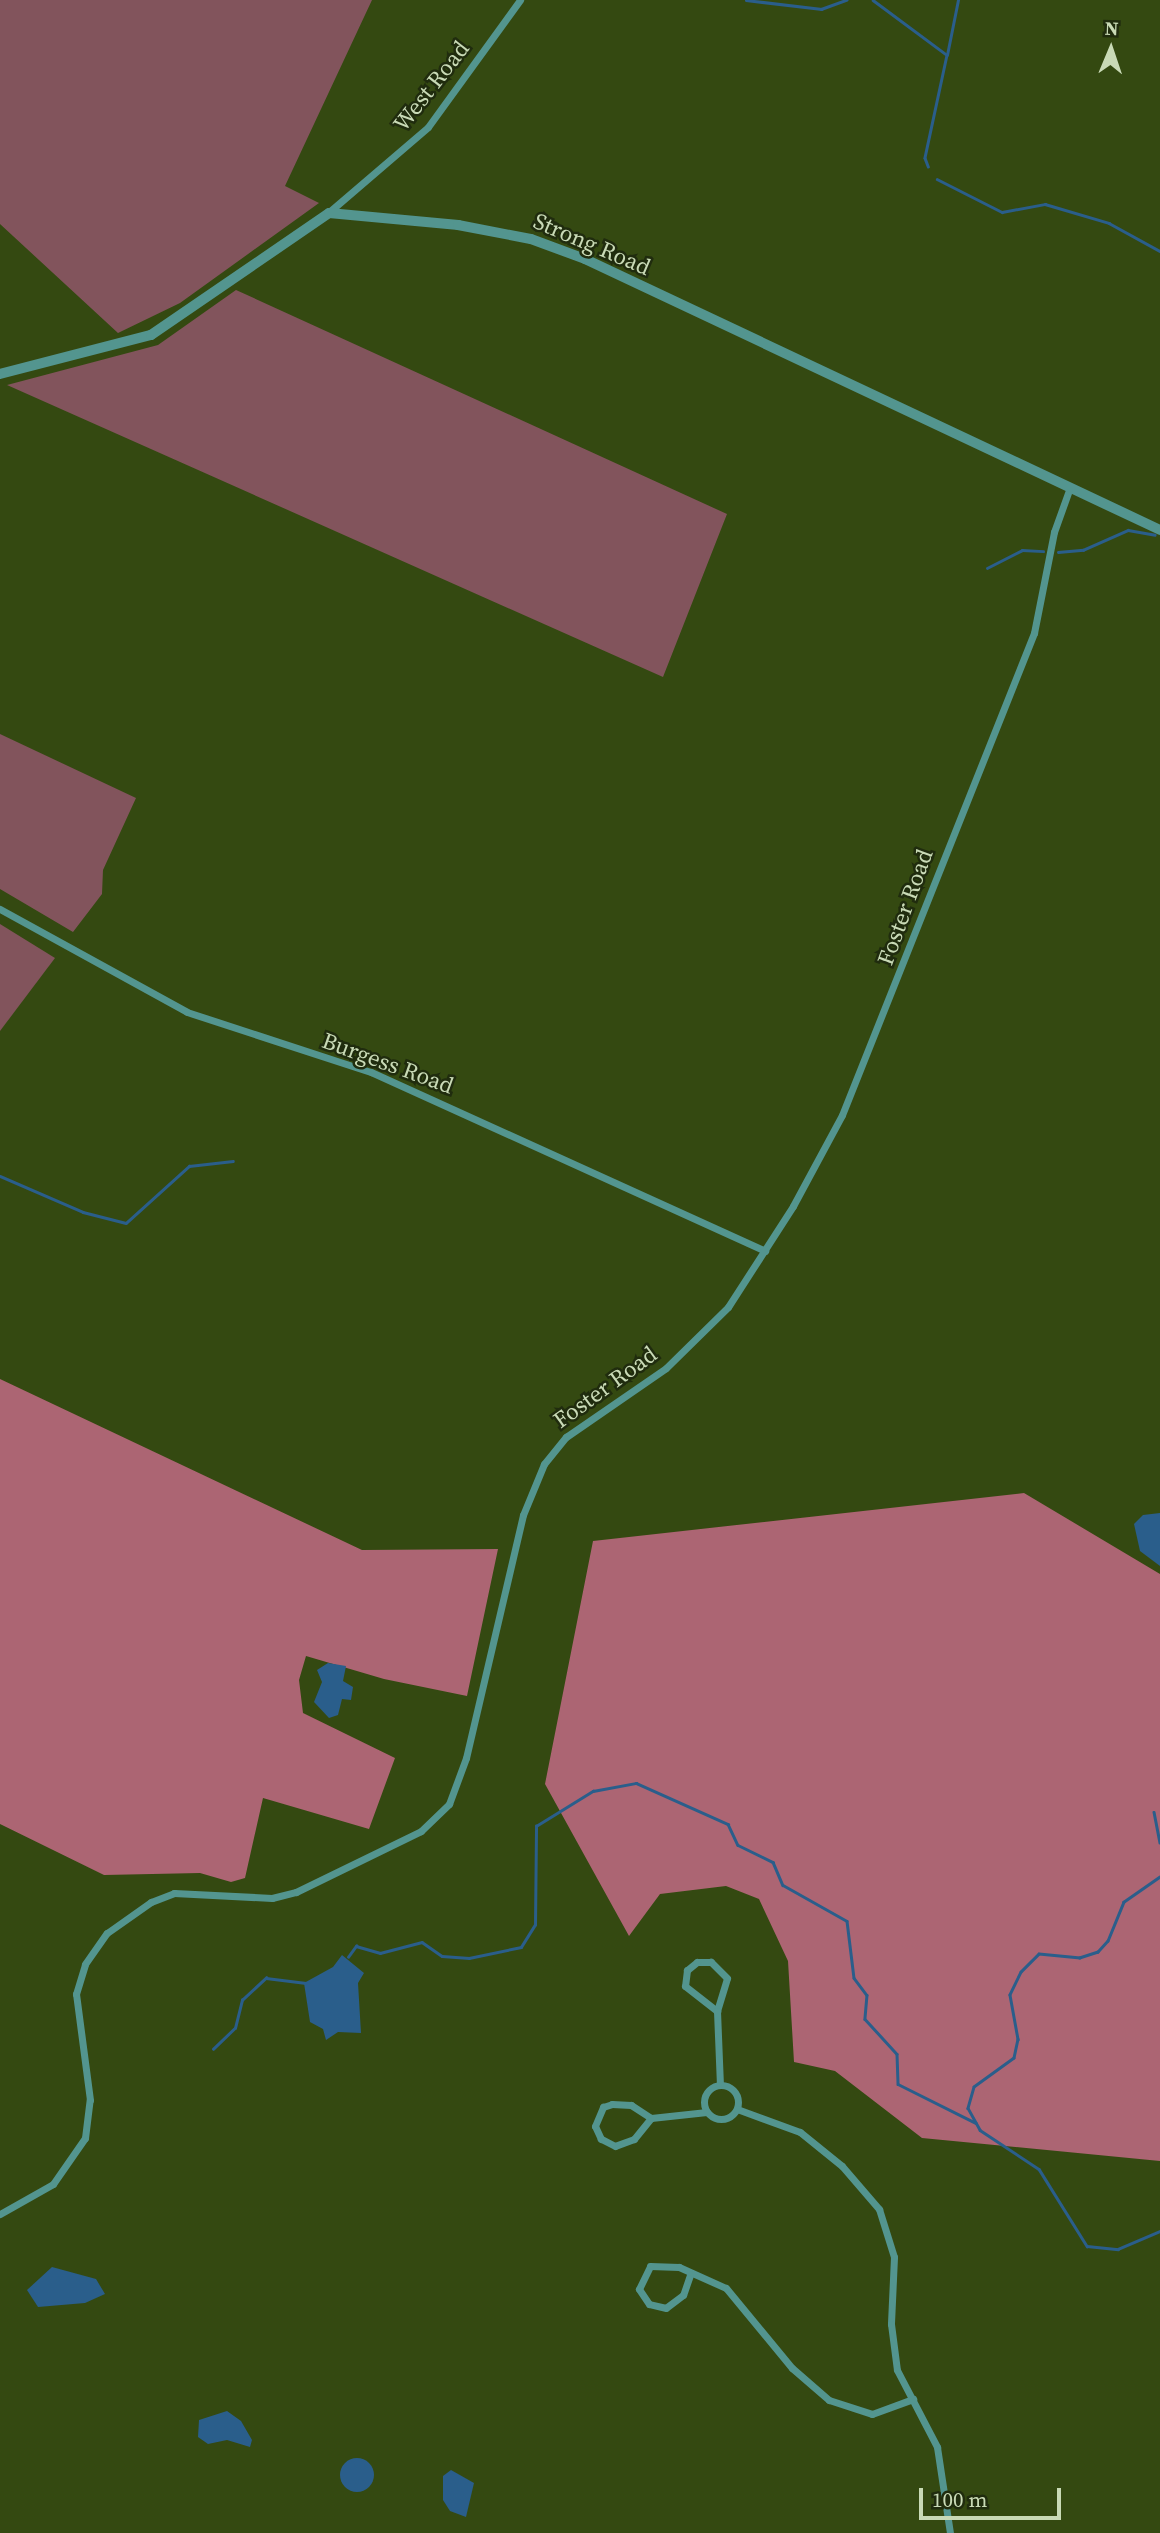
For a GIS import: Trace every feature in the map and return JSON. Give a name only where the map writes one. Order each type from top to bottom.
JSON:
[{"type":"street","name":"West Road","points":[[328,213],[428,127],[520,0]]},
{"type":"street","points":[[0,374],[151,335],[328,213]]},
{"type":"street","name":"Strong Road","points":[[328,213],[483,228],[554,246],[1069,490],[1160,530]]},
{"type":"street","name":"Foster Road","points":[[0,2214],[59,2178],[85,2138],[90,2099],[76,1994],[85,1964],[107,1933],[145,1906],[174,1894],[272,1898],[296,1892],[421,1831],[442,1814],[466,1758],[523,1515],[544,1464],[566,1437],[638,1391],[704,1333],[765,1251],[842,1115],[883,1024],[1034,633],[1054,532],[1069,490]]},
{"type":"street","name":"Burgess Road","points":[[0,909],[187,1012],[237,1033],[371,1072],[765,1251]]},
{"type":"street","points":[[707,2112],[704,2100],[720,2085],[717,2011],[727,1978],[710,1962],[697,1962],[687,1970],[685,1986],[717,2011]]},
{"type":"street","points":[[720,2085],[737,2095],[737,2109]]},
{"type":"street","points":[[651,2118],[634,2139],[615,2146],[601,2139],[595,2126],[603,2107],[612,2104],[631,2105],[651,2118],[707,2112],[721,2120],[737,2109]]},
{"type":"street","points":[[737,2109],[800,2132],[842,2166],[879,2209],[894,2257],[892,2344],[897,2370],[937,2447],[950,2533]]},
{"type":"street","points":[[690,2275],[682,2295],[666,2308],[649,2304],[639,2290],[642,2273],[658,2263],[726,2288],[792,2368],[829,2400],[872,2414],[913,2399]]},
{"type":"shaded area","points":[[0,0],[372,0],[285,186],[319,203],[180,303],[118,333],[0,224]]},
{"type":"shaded area","points":[[236,290],[727,514],[663,677],[7,385],[158,345]]},
{"type":"shaded area","points":[[0,734],[136,798],[103,870],[102,894],[73,932],[0,889]]},
{"type":"shaded area","points":[[0,924],[55,958],[0,1031]]},
{"type":"shaded area","points":[[0,1379],[362,1550],[498,1549],[467,1696],[384,1679],[306,1656],[299,1680],[303,1713],[395,1758],[369,1829],[263,1798],[245,1878],[231,1882],[200,1873],[104,1875],[0,1824]]},
{"type":"shaded area","points":[[1024,1493],[1160,1574],[1160,2161],[922,2138],[835,2071],[794,2062],[788,1961],[759,1899],[726,1886],[660,1894],[629,1936],[545,1784],[593,1541]]},
{"type":"water","points":[[1160,1513],[1160,1566],[1140,1551],[1134,1524],[1143,1515]]},
{"type":"water","points":[[328,1663],[346,1666],[343,1681],[353,1687],[351,1700],[342,1699],[338,1715],[329,1718],[314,1702],[322,1682],[317,1670]]},
{"type":"water","points":[[342,1955],[364,1973],[358,1983],[361,2033],[338,2032],[326,2040],[323,2029],[310,2022],[304,1983],[333,1967]]},
{"type":"water","points":[[52,2267],[96,2279],[105,2294],[85,2303],[38,2307],[27,2290]]},
{"type":"water","points":[[227,2411],[241,2421],[252,2440],[250,2447],[227,2440],[208,2444],[198,2437],[199,2420]]},
{"type":"water","points":[[357,2458],[369,2463],[374,2475],[369,2487],[357,2492],[345,2487],[340,2475],[345,2463]]},
{"type":"water","points":[[451,2470],[474,2483],[466,2517],[450,2511],[443,2500],[443,2476]]},
{"type":"waterway","points":[[746,0],[821,9],[846,0]]},
{"type":"waterway","points":[[873,0],[947,55],[925,158],[928,166]]},
{"type":"waterway","points":[[947,55],[958,0]]},
{"type":"waterway","points":[[937,179],[1002,212],[1045,204],[1109,223],[1160,251]]},
{"type":"waterway","points":[[1058,552],[1083,550],[1128,530],[1155,535]]},
{"type":"waterway","points":[[987,568],[1022,550],[1043,551]]},
{"type":"waterway","points":[[0,1176],[83,1212],[126,1223],[189,1166],[233,1161]]},
{"type":"waterway","points":[[348,1957],[356,1946],[380,1953],[422,1942],[442,1956],[469,1958],[521,1947],[535,1925],[536,1826],[593,1791],[636,1783],[728,1824],[738,1845],[773,1862],[783,1885],[847,1921],[854,1978],[867,1995],[865,2019],[897,2054],[898,2084],[976,2123]]},
{"type":"waterway","points":[[1154,1812],[1160,1842]]},
{"type":"waterway","points":[[1160,1877],[1124,1902],[1108,1941],[1098,1952],[1080,1958],[1039,1954],[1021,1972],[1010,1995],[1018,2039],[1014,2058],[974,2087],[968,2108],[980,2130],[1039,2169],[1087,2246],[1118,2249],[1160,2231]]},
{"type":"waterway","points":[[213,2049],[235,2028],[242,2000],[266,1978],[306,1983]]}]
